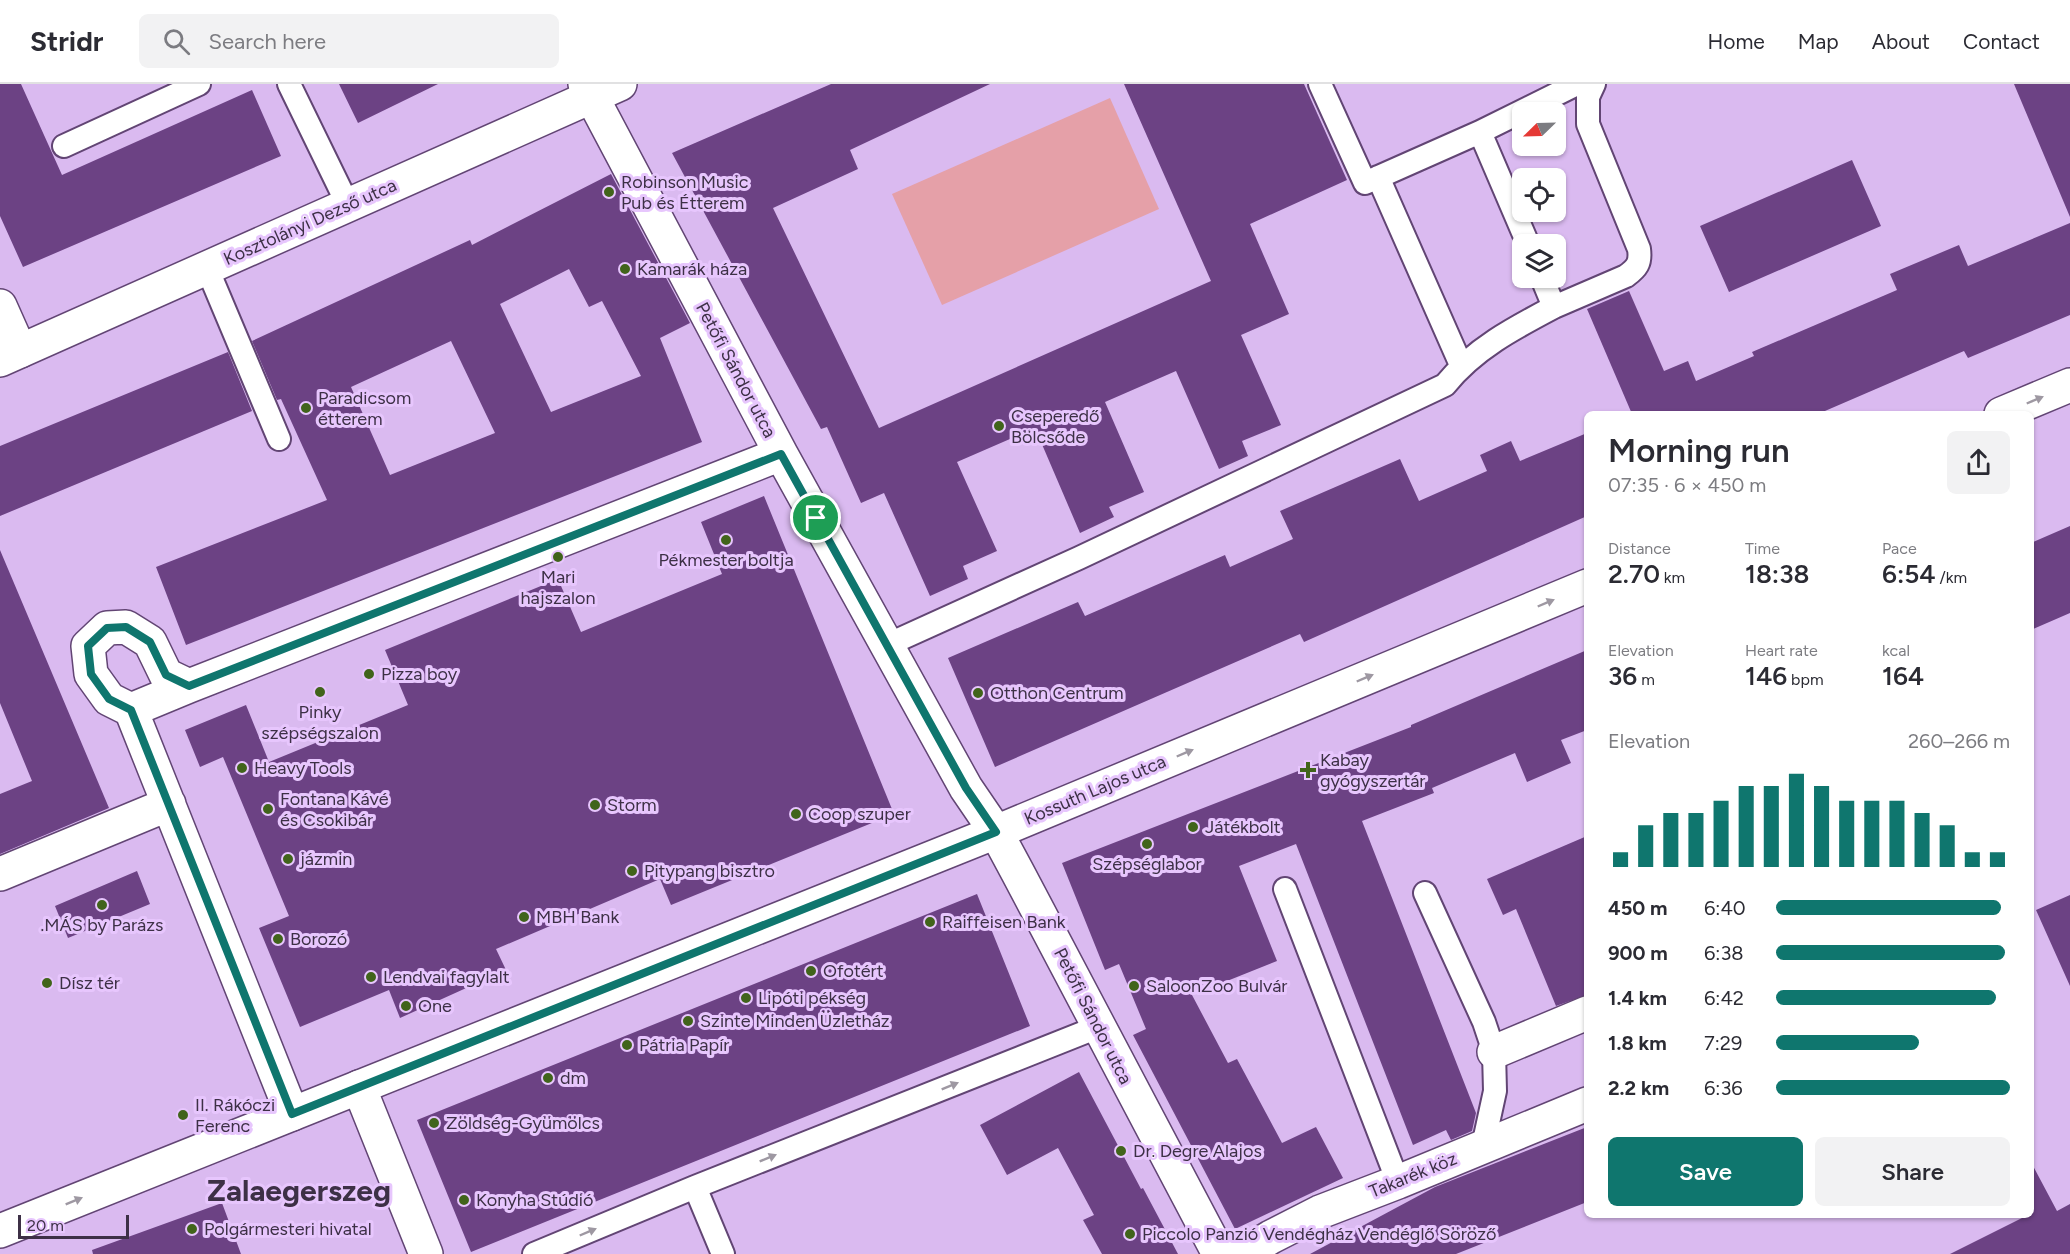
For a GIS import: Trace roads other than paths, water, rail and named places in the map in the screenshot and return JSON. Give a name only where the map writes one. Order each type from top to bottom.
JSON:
[{"type":"street","name":"Kosztolányi Dezső utca","points":[[10,356],[348,205],[599,88]]},
{"type":"street","name":"Petőfi Sándor utca","points":[[599,88],[781,454],[966,788],[996,832],[1219,1254]]},
{"type":"street","points":[[0,306],[10,356]]},
{"type":"street","points":[[2008,411],[2070,385]]},
{"type":"street","points":[[131,710],[781,454]]},
{"type":"street","name":"Kossuth Lajos utca","points":[[0,1231],[996,832],[1584,587]]},
{"type":"street","points":[[189,686],[166,675],[150,642],[126,627],[107,628],[88,646],[91,674],[109,699],[131,710],[292,1114]]},
{"type":"street","points":[[0,874],[169,804]]},
{"type":"street","points":[[1494,1052],[1584,1014]]},
{"type":"street","points":[[359,1087],[426,1254]]},
{"type":"street","name":"Takarék köz","points":[[1243,1254],[1320,1212],[1584,1105]]},
{"type":"lane","points":[[64,146],[166,91],[199,84]]},
{"type":"lane","points":[[289,84],[348,205]]},
{"type":"lane","points":[[1320,84],[1365,183],[1480,132],[1577,84]]},
{"type":"lane","points":[[887,645],[1079,558],[1445,385],[1461,366],[1506,333],[1554,307],[1626,276],[1636,268],[1640,260],[1639,249],[1588,124],[1586,110],[1588,97],[1594,84]]},
{"type":"lane","points":[[1480,132],[1524,234]]},
{"type":"lane","points":[[1378,177],[1461,366]]},
{"type":"lane","points":[[207,268],[279,439]]},
{"type":"lane","points":[[1546,288],[1554,307]]},
{"type":"lane","points":[[1285,889],[1398,1182]]},
{"type":"lane","points":[[1425,893],[1484,1022],[1494,1052],[1495,1091],[1483,1146]]},
{"type":"lane","points":[[534,1254],[1098,1026]]},
{"type":"lane","points":[[695,1187],[723,1254]]},
{"type":"place","name":"Robinson Music Pub és Étterem","points":[[609,192]]},
{"type":"place","name":"Kamarák háza","points":[[625,269]]},
{"type":"place","name":"Paradicsom étterem","points":[[306,408]]},
{"type":"place","name":"Cseperedő Bölcsőde","points":[[999,426]]},
{"type":"place","name":"Pékmester boltja","points":[[726,540]]},
{"type":"place","name":"Mari hajszalon","points":[[558,557]]},
{"type":"place","name":"Pizza boy","points":[[369,674]]},
{"type":"place","name":"Pinky szépségszalon","points":[[320,692]]},
{"type":"place","name":"Otthon Centrum","points":[[978,693]]},
{"type":"place","name":"Heavy Tools","points":[[242,768]]},
{"type":"place","name":"Kabay gyógyszertár","points":[[1308,770]]},
{"type":"place","name":"Storm","points":[[595,805]]},
{"type":"place","name":"Fontana Kávé és Csokibár","points":[[268,809]]},
{"type":"place","name":"Coop szuper","points":[[796,814]]},
{"type":"place","name":"Játékbolt","points":[[1193,827]]},
{"type":"place","name":"Szépséglabor","points":[[1147,844]]},
{"type":"place","name":"jázmin","points":[[288,859]]},
{"type":"place","name":"Pitypang bisztro","points":[[632,871]]},
{"type":"place","name":".MÁS by Parázs","points":[[102,905]]},
{"type":"place","name":"MBH Bank","points":[[524,917]]},
{"type":"place","name":"Raiffeisen Bank","points":[[930,922]]},
{"type":"place","name":"Borozó","points":[[278,939]]},
{"type":"place","name":"Ofotért","points":[[811,971]]},
{"type":"place","name":"Lendvai fagylalt","points":[[371,977]]},
{"type":"place","name":"Dísz tér","points":[[47,983]]},
{"type":"place","name":"SaloonZoo Bulvár","points":[[1134,986]]},
{"type":"place","name":"Lipóti pékség","points":[[746,998]]},
{"type":"place","name":"One","points":[[406,1006]]},
{"type":"place","name":"Szinte Minden Üzletház","points":[[688,1021]]},
{"type":"place","name":"Pátria Papír","points":[[627,1045]]},
{"type":"place","name":"dm","points":[[548,1078]]},
{"type":"place","name":"II. Rákóczi Ferenc","points":[[183,1115]]},
{"type":"place","name":"Zöldség-Gyümölcs","points":[[434,1123]]},
{"type":"place","name":"Dr. Degre Alajos","points":[[1121,1151]]},
{"type":"place","name":"Konyha Stúdió","points":[[464,1200]]},
{"type":"place","name":"Polgármesteri hivatal","points":[[192,1229]]},
{"type":"place","name":"Piccolo Panzió Vendégház Vendéglő Söröző","points":[[1130,1234]]},
{"type":"district","name":"Zalaegerszeg","points":[[299,1191]]}]
